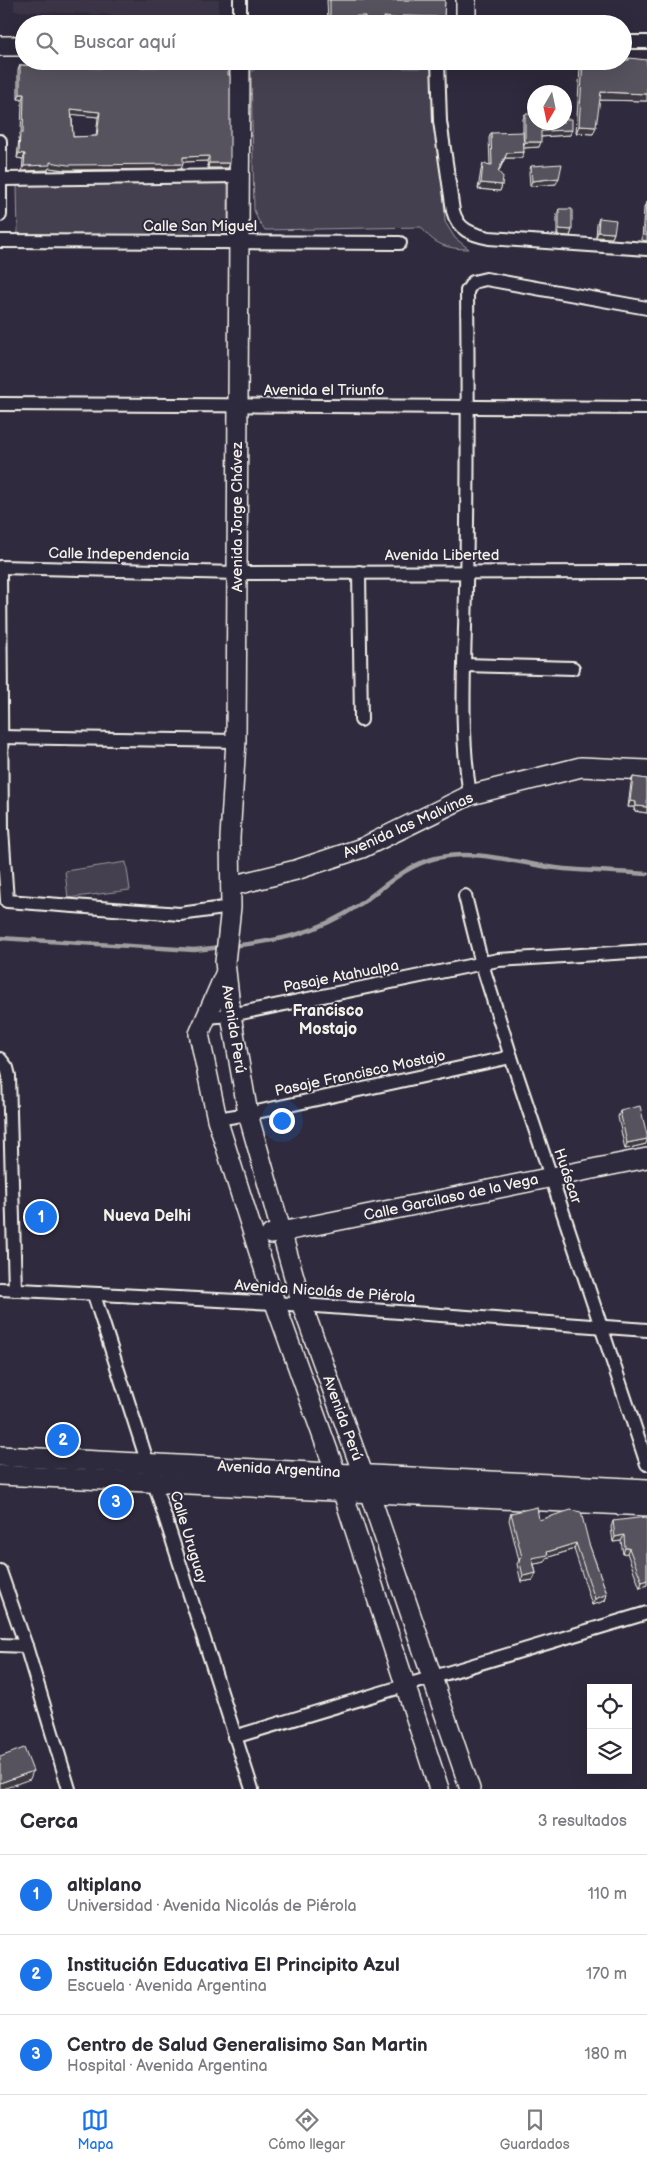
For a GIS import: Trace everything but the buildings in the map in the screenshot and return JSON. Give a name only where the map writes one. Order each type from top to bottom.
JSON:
[{"type":"street","points":[[240,0],[240,15]]},
{"type":"street","points":[[466,0],[466,15]]},
{"type":"street","points":[[632,42],[647,42]]},
{"type":"street","points":[[0,46],[15,46]]},
{"type":"street","name":"Avenida Jorge Chávez","points":[[226,967],[231,886],[230,838],[236,741],[240,70]]},
{"type":"street","points":[[438,70],[440,121],[456,222],[474,235],[490,238],[647,249]]},
{"type":"street","points":[[0,141],[2,179],[0,215]]},
{"type":"street","points":[[2,179],[239,176]]},
{"type":"street","name":"Calle San Miguel","points":[[0,240],[400,244]]},
{"type":"street","points":[[470,795],[464,761],[467,571],[467,291],[473,282],[486,279],[647,308]]},
{"type":"street","name":"Avenida el Triunfo","points":[[0,404],[647,408]]},
{"type":"street","name":"Calle Independencia","points":[[0,567],[237,572]]},
{"type":"street","points":[[0,572],[1,830],[7,902],[180,914],[230,913]]},
{"type":"street","name":"Avenida Liberted","points":[[237,572],[647,572]]},
{"type":"street","points":[[359,572],[361,720]]},
{"type":"street","points":[[465,665],[573,668]]},
{"type":"street","points":[[0,737],[236,741]]},
{"type":"street","name":"Avenida las Malvinas","points":[[231,886],[296,870],[362,848],[470,795],[581,767],[647,770]]},
{"type":"street","name":"Huáscar","points":[[465,896],[482,964],[511,1057],[647,1464]]},
{"type":"street","name":"Pasaje Atahualpa","points":[[206,1017],[231,1015],[498,960],[647,951]]},
{"type":"street","name":"Avenida Perú","points":[[226,967],[231,1015],[248,1114],[302,1305],[366,1482],[470,1789]]},
{"type":"street","name":"Avenida Perú","points":[[226,967],[199,1034],[217,1119],[275,1303],[336,1472],[439,1789]]},
{"type":"street","name":"Pasaje Francisco Mostajo","points":[[217,1119],[248,1114],[511,1057]]},
{"type":"street","points":[[0,1059],[7,1068],[9,1076],[15,1290]]},
{"type":"street","name":"Calle Garcilaso de la Vega","points":[[255,1237],[647,1158]]},
{"type":"street","name":"Avenida Nicolás de Piérola","points":[[0,1289],[275,1303],[647,1330]]},
{"type":"street","name":"Calle Uruguay","points":[[94,1294],[252,1789]]},
{"type":"street","name":"Avenida Argentina","points":[[0,1456],[336,1472],[366,1482],[647,1506]]},
{"type":"street","points":[[22,1457],[23,1476]]},
{"type":"street","name":"Avenida Argentina","points":[[0,1474],[155,1483],[342,1490],[366,1482],[647,1489]]},
{"type":"street","points":[[0,1571],[26,1646],[69,1789]]},
{"type":"street","points":[[234,1737],[647,1613]]},
{"type":"street","points":[[0,1645],[26,1646]]},
{"type":"shaded area","points":[[14,0],[219,0],[218,15],[116,15],[14,11]]},
{"type":"shaded area","points":[[254,70],[432,70],[438,75],[445,222],[455,238],[469,249],[442,245],[431,238],[421,227],[265,230],[254,210],[251,72]]},
{"type":"shaded area","points":[[228,182],[228,237],[18,236],[17,186]]},
{"type":"shaded area","points":[[126,862],[130,890],[68,898],[65,871]]},
{"type":"waterway","points":[[231,946],[282,938],[328,923],[359,905],[405,871],[425,861],[452,855],[484,856],[564,869],[647,874]]},
{"type":"waterway","points":[[0,938],[194,950],[223,947]]},
{"type":"place","name":"altiplano","points":[[41,1217]]},
{"type":"place","name":"Institución Educativa El Principito Azul","points":[[63,1440]]},
{"type":"place","name":"Centro de Salud Generalisimo San Martin","points":[[116,1502]]},
{"type":"district","name":"Francisco Mostajo","points":[[328,1019]]},
{"type":"district","name":"Nueva Delhi","points":[[147,1215]]}]
